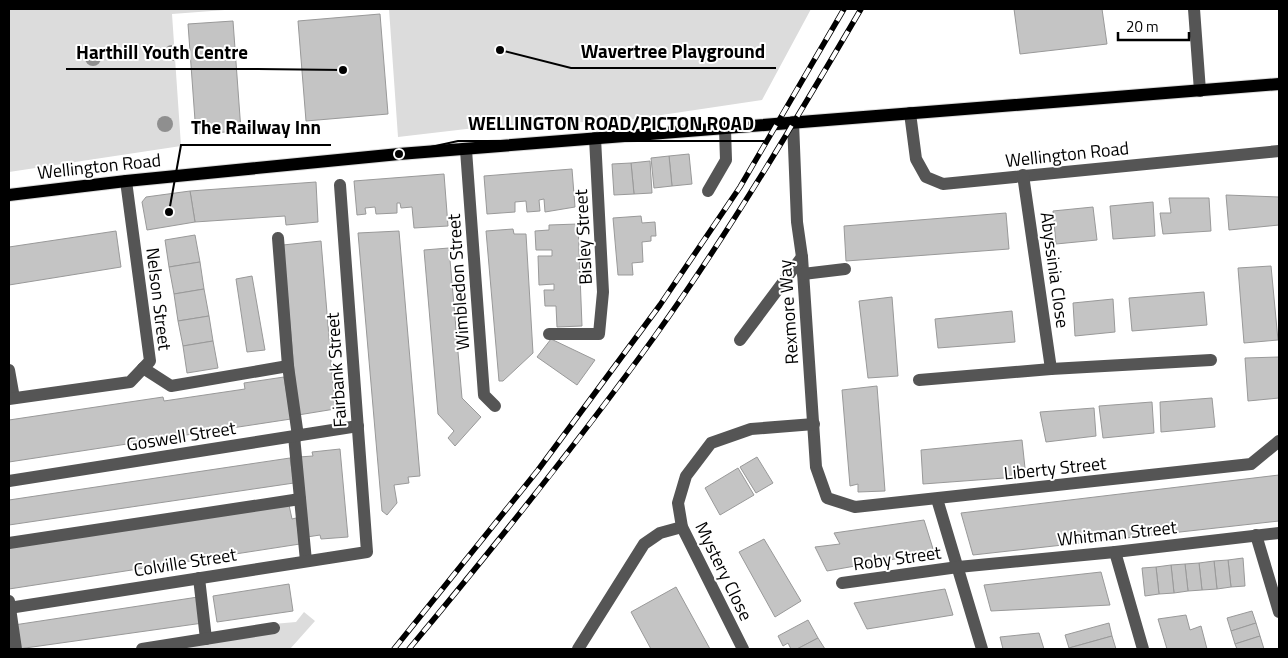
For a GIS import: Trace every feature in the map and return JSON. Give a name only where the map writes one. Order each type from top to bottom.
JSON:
[{"type":"main road","name":"Wellington Road","points":[[9,195],[391,154],[466,150],[595,138],[1279,84]]},
{"type":"street","points":[[1194,9],[1200,91]]},
{"type":"street","name":"Wellington Road","points":[[910,113],[916,159],[926,177],[943,184],[1279,151]]},
{"type":"street","name":"Rexmore Way","points":[[793,122],[797,222],[802,257],[816,467],[827,498]]},
{"type":"street","points":[[708,191],[726,160],[725,129]]},
{"type":"street","name":"Bisley Street","points":[[549,334],[598,334],[603,292],[595,138]]},
{"type":"street","name":"Wimbledon Street","points":[[466,150],[484,395],[495,406]]},
{"type":"street","name":"Abyssinia Close","points":[[1023,175],[1052,369]]},
{"type":"street","name":"Nelson Street","points":[[11,399],[130,382],[150,361],[126,181]]},
{"type":"street","name":"Fairbank Street","points":[[340,185],[367,552]]},
{"type":"street","points":[[278,238],[285,366],[296,436],[306,561]]},
{"type":"street","points":[[740,340],[802,257]]},
{"type":"street","points":[[803,274],[845,269]]},
{"type":"street","points":[[919,380],[1052,369],[1211,360]]},
{"type":"street","points":[[143,368],[171,386],[285,366]]},
{"type":"street","points":[[9,370],[11,399]]},
{"type":"street","name":"Mystery Close","points":[[743,649],[682,527],[678,503],[686,476],[711,442],[751,429],[814,424]]},
{"type":"street","name":"Goswell Street","points":[[9,481],[358,426]]},
{"type":"street","name":"Liberty Street","points":[[827,498],[855,507],[937,500],[1251,464],[1279,441]]},
{"type":"street","points":[[9,543],[300,498]]},
{"type":"street","points":[[937,500],[982,649]]},
{"type":"street","points":[[578,649],[644,544],[660,533],[682,527]]},
{"type":"street","name":"Whitman Street","points":[[958,567],[1115,552],[1279,532]]},
{"type":"street","points":[[1256,535],[1279,612]]},
{"type":"street","name":"Colville Street","points":[[9,606],[367,552]]},
{"type":"street","points":[[1115,552],[1143,649]]},
{"type":"street","name":"Roby Street","points":[[842,583],[958,567]]},
{"type":"street","points":[[199,578],[206,639]]},
{"type":"street","points":[[9,606],[16,649]]},
{"type":"street","points":[[142,649],[274,628]]},
{"type":"shaded area","points":[[9,9],[238,9],[172,14],[181,146],[9,172]]},
{"type":"shaded area","points":[[389,9],[811,9],[762,100],[628,120],[492,126],[398,137]]},
{"type":"shaded area","points":[[304,612],[315,621],[290,649],[142,649],[273,624],[296,622]]},
{"type":"building","points":[[1014,9],[1102,9],[1107,44],[1020,54]]},
{"type":"building","points":[[380,14],[388,114],[306,121],[298,21]]},
{"type":"building","points":[[233,21],[241,131],[196,134],[188,24]]},
{"type":"building","points":[[689,154],[692,184],[672,186],[669,156]]},
{"type":"building","points":[[669,156],[672,186],[654,188],[651,158]]},
{"type":"building","points":[[650,161],[652,193],[634,194],[631,163]]},
{"type":"building","points":[[631,163],[634,194],[614,195],[612,164]]},
{"type":"building","points":[[572,169],[575,207],[545,212],[544,199],[539,200],[540,211],[527,212],[526,201],[515,202],[515,212],[487,214],[484,176]]},
{"type":"building","points":[[444,174],[448,226],[414,228],[412,207],[401,208],[400,203],[397,203],[397,213],[376,214],[375,207],[365,208],[366,214],[357,215],[354,181]]},
{"type":"building","points":[[316,182],[318,222],[286,225],[285,216],[195,222],[190,191]]},
{"type":"building","points":[[190,191],[195,222],[147,230],[142,202],[146,197]]},
{"type":"building","points":[[1226,195],[1279,197],[1279,225],[1229,230]]},
{"type":"building","points":[[1169,198],[1209,198],[1211,231],[1163,234],[1160,213],[1171,213]]},
{"type":"building","points":[[1153,202],[1155,236],[1113,239],[1110,206]]},
{"type":"building","points":[[1093,207],[1097,240],[1056,244],[1053,211]]},
{"type":"building","points":[[1006,213],[1009,249],[846,261],[844,226]]},
{"type":"building","points":[[641,216],[642,223],[655,222],[656,236],[651,236],[651,241],[642,242],[643,262],[632,263],[633,275],[618,275],[613,218]]},
{"type":"building","points":[[578,224],[582,326],[557,327],[556,306],[545,306],[544,290],[554,290],[554,284],[539,285],[538,256],[552,256],[552,250],[536,250],[535,231],[549,230],[549,225]]},
{"type":"building","points":[[513,229],[514,234],[526,234],[533,353],[503,381],[499,381],[486,231]]},
{"type":"building","points":[[116,231],[121,267],[9,285],[9,247]]},
{"type":"building","points":[[399,231],[420,476],[408,477],[409,483],[394,485],[397,503],[387,515],[382,511],[358,233]]},
{"type":"building","points":[[195,235],[200,262],[169,267],[165,240]]},
{"type":"building","points":[[321,241],[335,409],[298,415],[283,245]]},
{"type":"building","points":[[449,248],[462,398],[481,417],[455,446],[448,438],[454,431],[438,414],[424,250]]},
{"type":"building","points":[[200,262],[204,289],[174,294],[169,267]]},
{"type":"building","points":[[1271,266],[1278,340],[1244,343],[1238,268]]},
{"type":"building","points":[[252,276],[265,350],[247,352],[236,279]]},
{"type":"building","points":[[204,289],[209,316],[178,321],[174,294]]},
{"type":"building","points":[[1204,292],[1207,325],[1132,331],[1129,298]]},
{"type":"building","points":[[892,297],[898,376],[868,378],[859,301]]},
{"type":"building","points":[[1113,299],[1115,332],[1075,336],[1073,303]]},
{"type":"building","points":[[1012,311],[1015,342],[938,348],[935,319]]},
{"type":"building","points":[[209,316],[213,341],[183,346],[178,321]]},
{"type":"building","points":[[551,339],[595,360],[577,385],[537,357]]},
{"type":"building","points":[[213,341],[218,368],[187,373],[183,346]]},
{"type":"building","points":[[1279,357],[1279,398],[1248,401],[1245,358]]},
{"type":"building","points":[[284,377],[291,419],[9,462],[9,420],[163,397],[164,401],[245,389],[244,383]]},
{"type":"building","points":[[877,386],[885,491],[858,492],[858,484],[850,486],[842,390]]},
{"type":"building","points":[[1212,398],[1215,427],[1161,432],[1160,402]]},
{"type":"building","points":[[1152,402],[1154,433],[1103,438],[1099,406]]},
{"type":"building","points":[[1094,408],[1096,436],[1046,442],[1040,412]]},
{"type":"building","points":[[1022,440],[1025,468],[1018,469],[1018,477],[923,484],[921,450]]},
{"type":"building","points":[[340,449],[348,537],[321,539],[320,535],[307,537],[299,457],[313,456],[312,452]]},
{"type":"building","points":[[757,457],[773,483],[756,493],[740,467]]},
{"type":"building","points":[[290,458],[294,483],[9,525],[9,500]]},
{"type":"building","points":[[738,468],[754,495],[720,515],[705,488]]},
{"type":"building","points":[[1279,475],[1279,521],[973,555],[961,513]]},
{"type":"building","points":[[289,505],[292,519],[296,518],[300,544],[9,589],[9,548]]},
{"type":"building","points":[[924,520],[934,552],[827,571],[815,547],[840,544],[834,533]]},
{"type":"building","points":[[764,539],[801,601],[775,617],[739,552]]},
{"type":"building","points":[[1243,558],[1245,586],[1231,587],[1228,560]]},
{"type":"building","points":[[1228,560],[1231,587],[1217,589],[1214,561]]},
{"type":"building","points":[[1214,561],[1217,589],[1202,590],[1199,563]]},
{"type":"building","points":[[1199,563],[1202,590],[1188,591],[1185,564]]},
{"type":"building","points":[[1185,564],[1188,591],[1174,593],[1171,565]]},
{"type":"building","points":[[1171,565],[1174,593],[1159,594],[1156,567]]},
{"type":"building","points":[[1156,567],[1159,594],[1145,596],[1142,568]]},
{"type":"building","points":[[1101,572],[1110,605],[991,611],[984,585]]},
{"type":"building","points":[[289,584],[293,611],[217,622],[213,596]]},
{"type":"building","points":[[676,587],[710,649],[651,649],[631,612]]},
{"type":"building","points":[[945,589],[953,615],[867,629],[854,603]]},
{"type":"building","points":[[198,597],[203,623],[18,649],[14,625]]},
{"type":"building","points":[[1252,611],[1256,623],[1231,631],[1227,618]]},
{"type":"building","points":[[1186,615],[1190,630],[1201,626],[1207,649],[1167,649],[1158,619]]},
{"type":"building","points":[[808,620],[818,638],[797,649],[791,649],[788,643],[783,646],[778,636]]},
{"type":"building","points":[[1109,623],[1112,636],[1069,648],[1065,635]]},
{"type":"building","points":[[1256,623],[1260,636],[1235,644],[1231,631]]},
{"type":"building","points":[[1039,633],[1044,649],[1003,649],[1000,637]]},
{"type":"building","points":[[1112,636],[1116,649],[1069,649],[1069,648]]},
{"type":"building","points":[[1260,636],[1264,649],[1237,649],[1235,644]]},
{"type":"building","points":[[818,638],[825,649],[797,649]]},
{"type":"railway","points":[[394,649],[538,470],[660,305],[740,187],[844,9]]},
{"type":"railway","points":[[409,649],[535,495],[655,336],[736,216],[861,9]]},
{"type":"place","name":"Wavertree Playground","points":[[500,50]]},
{"type":"place","name":"Harthill Youth Centre","points":[[343,70]]},
{"type":"place","name":"WELLINGTON ROAD/PICTON ROAD","points":[[399,154]]},
{"type":"place","name":"The Railway Inn","points":[[169,212]]}]
